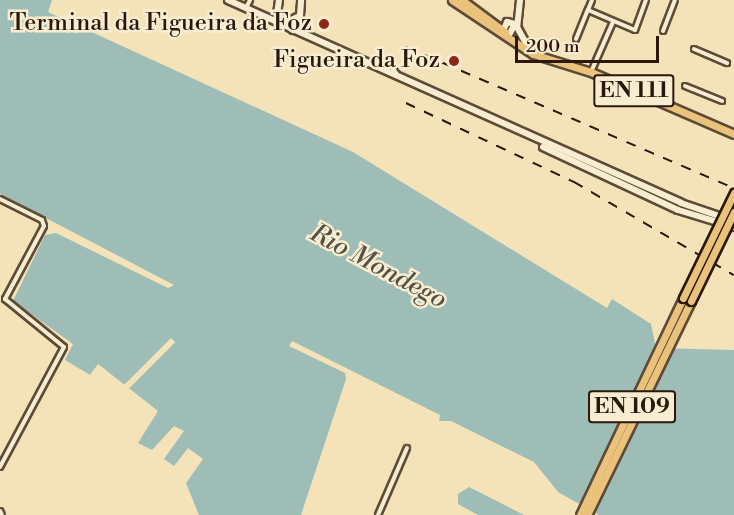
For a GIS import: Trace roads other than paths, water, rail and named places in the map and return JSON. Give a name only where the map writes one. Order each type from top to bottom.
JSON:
[{"type":"main road","points":[[228,0],[680,207],[734,227]]},
{"type":"main road","points":[[276,11],[279,0]]},
{"type":"main road","name":"EN 111","points":[[452,0],[533,54],[591,72],[734,134]]},
{"type":"main road","name":"EN 111","points":[[462,0],[505,34]]},
{"type":"main road","points":[[517,27],[520,0]]},
{"type":"main road","points":[[301,35],[297,19],[303,1]]},
{"type":"main road","points":[[505,34],[507,22],[519,9]]},
{"type":"main road","points":[[263,16],[276,11]]},
{"type":"main road","points":[[276,11],[301,35]]},
{"type":"main road","points":[[263,16],[284,21],[297,19]]},
{"type":"main road","points":[[494,24],[507,22],[517,27],[533,54]]},
{"type":"main road","points":[[505,34],[517,27]]},
{"type":"main road","name":"EN 109","points":[[580,515],[734,193]]},
{"type":"main road","points":[[680,207],[734,221]]},
{"type":"main road","name":"EN 109","points":[[587,515],[734,212]]},
{"type":"street","points":[[246,8],[250,0]]},
{"type":"street","points":[[576,39],[592,0]]},
{"type":"street","points":[[588,10],[635,30],[646,0]]},
{"type":"street","points":[[663,31],[675,0]]},
{"type":"street","points":[[591,72],[614,22]]},
{"type":"street","points":[[694,49],[727,63]]},
{"type":"street","points":[[390,64],[396,74],[454,104]]},
{"type":"street","points":[[685,86],[722,101]]},
{"type":"street","points":[[0,199],[42,220],[44,226],[5,299],[64,347],[0,468]]},
{"type":"street","points":[[378,515],[407,448]]},
{"type":"street","points":[[0,511],[2,515]]},
{"type":"water","name":"Rio Mondego","points":[[0,0],[52,0],[48,12],[353,152],[607,308],[612,299],[651,324],[656,348],[734,350],[734,515],[599,515],[558,492],[534,462],[451,421],[439,421],[440,415],[292,341],[289,346],[345,373],[346,379],[301,515],[199,515],[186,483],[203,459],[188,448],[174,466],[164,459],[184,431],[174,426],[152,450],[138,443],[158,411],[98,364],[90,375],[65,360],[73,344],[13,301],[45,235],[56,233],[168,288],[174,285],[0,194]]},
{"type":"water","points":[[469,487],[524,515],[478,515],[458,504],[458,494]]},
{"type":"railway","points":[[406,47],[734,188]]},
{"type":"railway","points":[[406,103],[574,182],[734,275]]},
{"type":"place","name":"Terminal da Figueira da Foz","points":[[324,24]]},
{"type":"place","name":"Figueira da Foz","points":[[454,61]]}]
